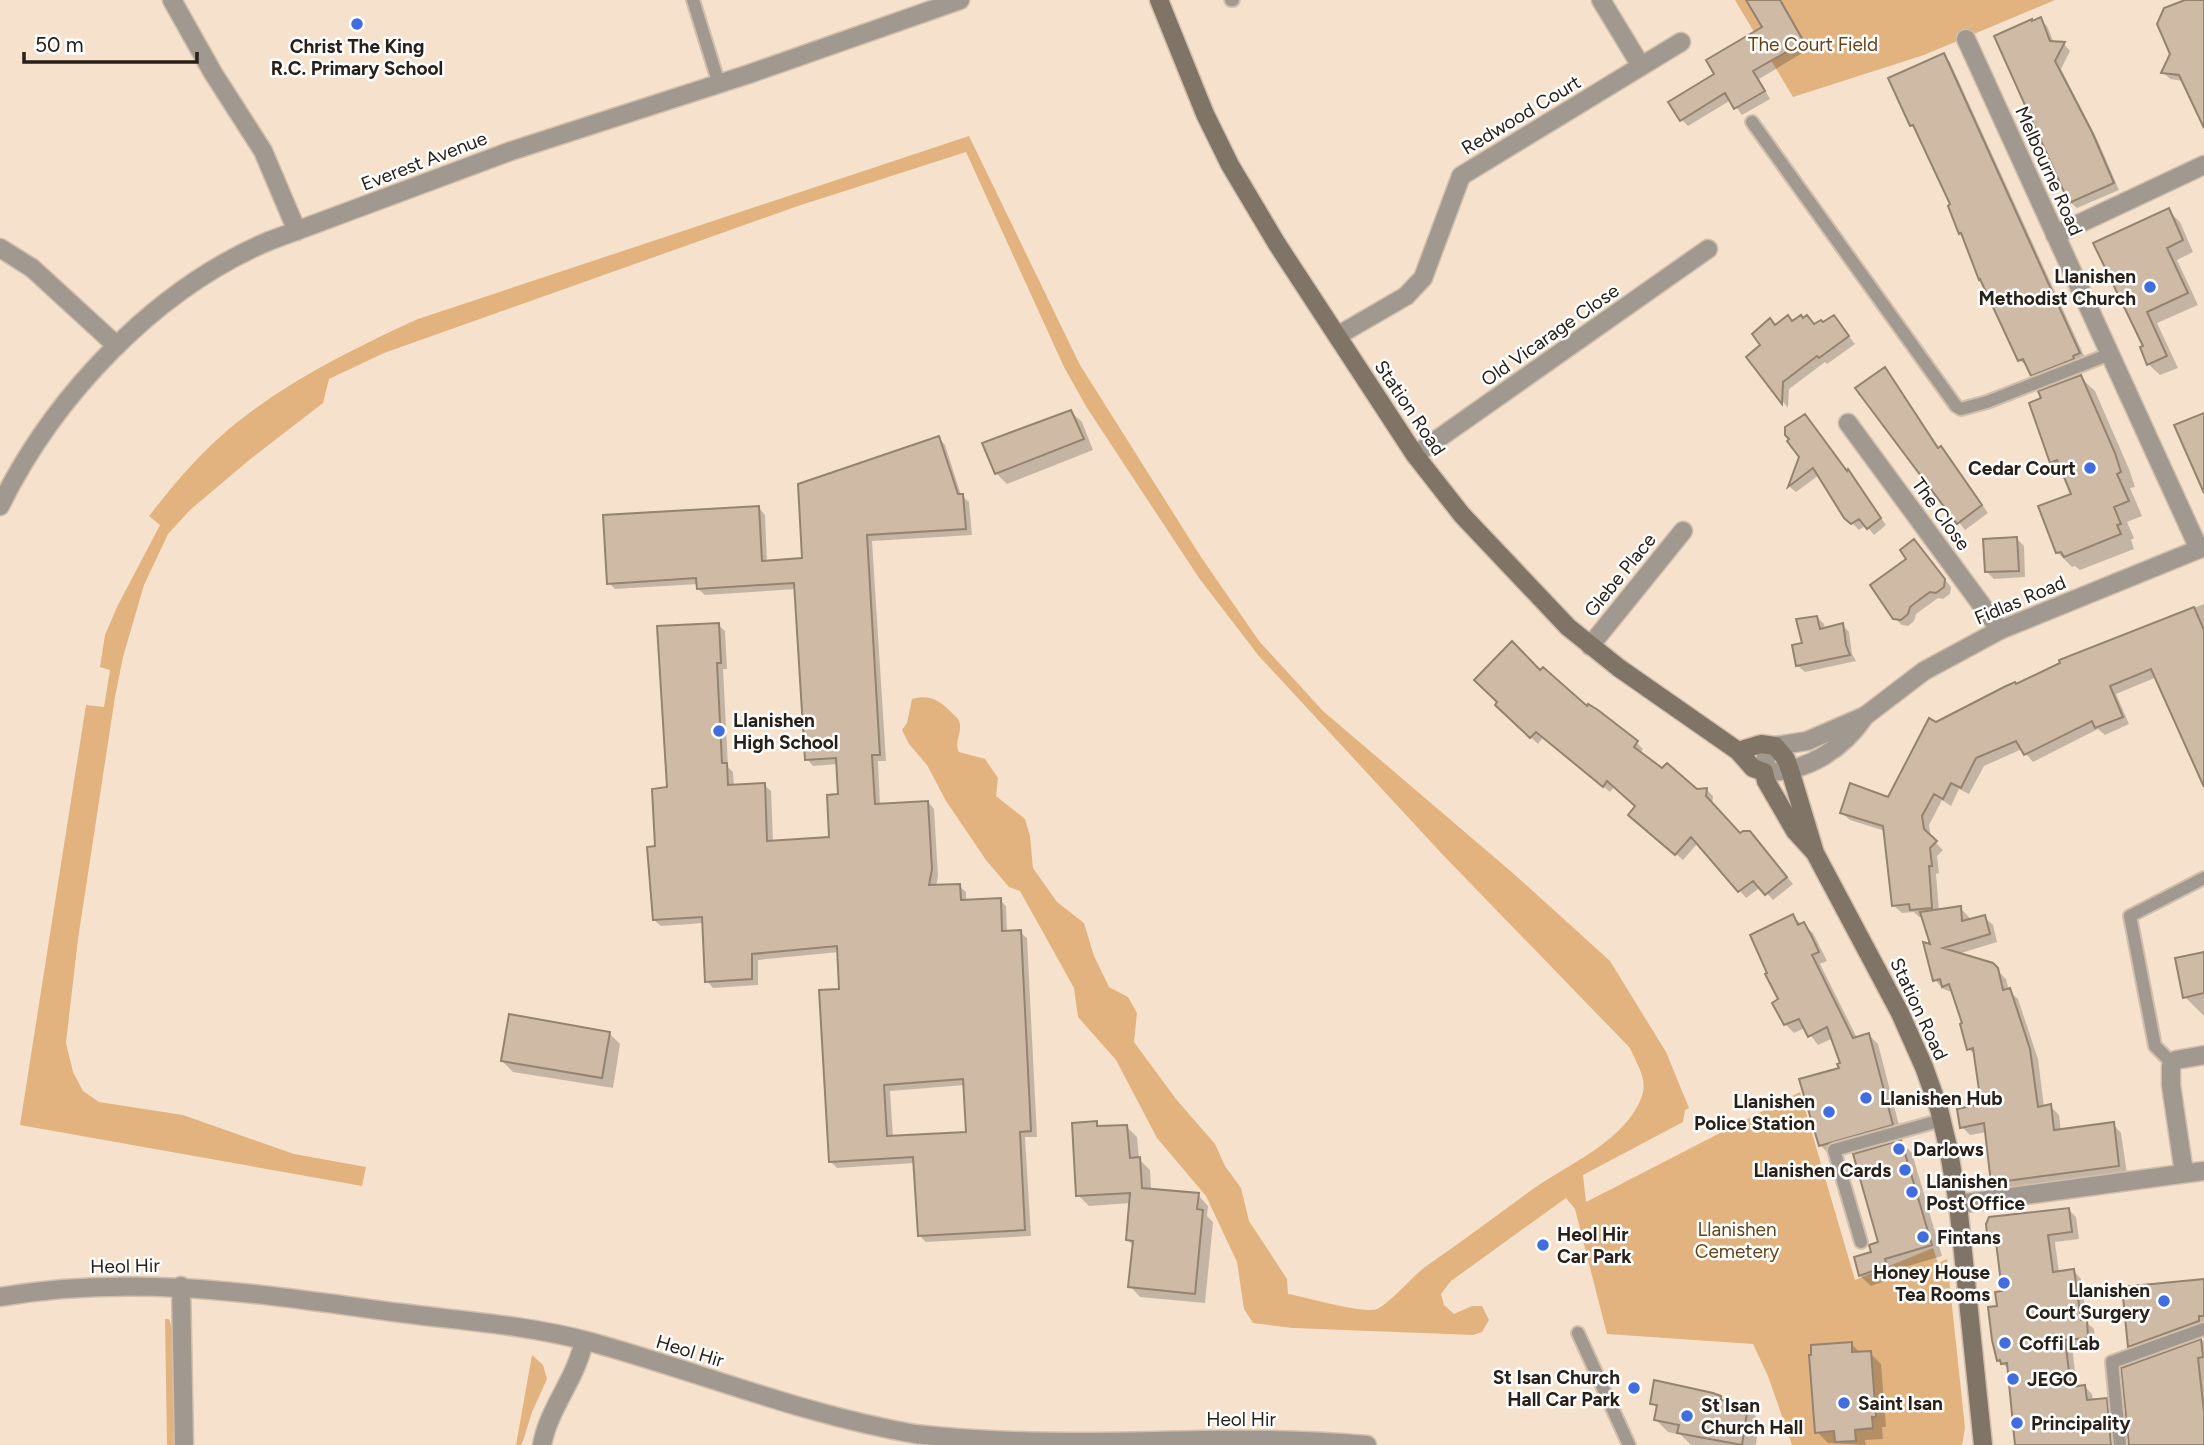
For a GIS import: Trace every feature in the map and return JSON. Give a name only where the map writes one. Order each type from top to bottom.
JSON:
[{"type":"main road","name":"Station Road","points":[[1159,0],[1205,114],[1230,165],[1276,244],[1415,455],[1462,515],[1568,627],[1590,646],[1738,751]]},
{"type":"main road","name":"Fidlas Road","points":[[1738,751],[1760,744],[1775,746]]},
{"type":"main road","name":"Station Road","points":[[1775,746],[1786,759],[1815,853],[1900,1013],[1928,1078],[1942,1120],[1958,1204],[1983,1445]]},
{"type":"main road","points":[[1738,751],[1753,768],[1764,772]]},
{"type":"main road","name":"Station Road","points":[[1764,772],[1766,781],[1795,831],[1815,853]]},
{"type":"street","points":[[172,0],[213,73],[260,145],[297,231]]},
{"type":"street","name":"Everest Avenue","points":[[0,506],[47,430],[117,345],[172,297],[250,249],[511,151],[860,37],[960,0]]},
{"type":"street","points":[[1601,0],[1641,66]]},
{"type":"street","name":"Melbourne Road","points":[[1966,39],[2202,548]]},
{"type":"street","name":"Redwood Court","points":[[1337,336],[1406,296],[1423,278],[1461,176],[1681,42]]},
{"type":"street","points":[[2055,235],[2204,165]]},
{"type":"street","points":[[0,248],[32,268],[117,345]]},
{"type":"street","name":"Old Vicarage Close","points":[[1415,455],[1708,249]]},
{"type":"street","name":"The Close","points":[[1848,423],[2000,630]]},
{"type":"street","name":"Glebe Place","points":[[1590,646],[1683,530]]},
{"type":"street","name":"Fidlas Road","points":[[1775,746],[1807,741],[1865,716],[1924,671],[2000,630],[2202,548]]},
{"type":"street","name":"Fidlas Road","points":[[1764,772],[1790,770],[1823,757],[1855,730],[1865,716]]},
{"type":"street","points":[[1764,772],[1766,757],[1775,746]]},
{"type":"street","points":[[2185,1173],[2170,1073],[2172,1063],[2176,1060],[2204,1055]]},
{"type":"street","points":[[1958,1204],[2204,1171]]},
{"type":"street","points":[[181,1286],[184,1445]]},
{"type":"street","name":"Heol Hir","points":[[0,1297],[62,1288],[181,1286],[504,1326],[584,1340],[830,1416],[945,1439],[1052,1444],[1245,1440],[1367,1445]]},
{"type":"street","points":[[542,1445],[549,1419],[578,1363],[584,1340]]},
{"type":"lane","points":[[693,0],[719,84]]},
{"type":"lane","points":[[1752,122],[1956,406],[1961,409],[1987,402],[2110,354]]},
{"type":"lane","points":[[2172,1063],[2155,1046],[2130,916],[2204,878]]},
{"type":"lane","points":[[1861,1242],[1834,1150],[1942,1120]]},
{"type":"lane","points":[[2120,1445],[2112,1362],[2204,1329]]},
{"type":"lane","points":[[1578,1333],[1629,1445]]},
{"type":"green space","name":"The Court Field","points":[[1735,0],[2055,0],[1924,55],[1793,97]]},
{"type":"green space","name":"Llanishen Cemetery","points":[[969,136],[1080,365],[1201,557],[1259,641],[1323,711],[1514,874],[1610,961],[1666,1052],[1689,1108],[1685,1110],[1683,1122],[1583,1175],[1586,1202],[1800,1092],[1855,1280],[1933,1248],[1938,1263],[1947,1259],[1965,1428],[1962,1445],[1792,1445],[1768,1376],[1753,1344],[1607,1334],[1575,1209],[1566,1198],[1451,1281],[1441,1294],[1444,1305],[1454,1314],[1472,1306],[1482,1306],[1489,1320],[1482,1332],[1473,1335],[1293,1328],[1253,1323],[1244,1309],[1237,1262],[1206,1196],[1157,1138],[1116,1060],[1078,1017],[1074,988],[1020,891],[1009,887],[986,860],[946,801],[927,765],[909,744],[902,730],[907,723],[912,699],[933,699],[957,718],[960,725],[957,745],[959,752],[985,759],[998,778],[996,796],[1025,819],[1030,836],[1033,868],[1057,902],[1084,923],[1094,956],[1109,987],[1128,997],[1137,1013],[1134,1042],[1176,1099],[1215,1144],[1225,1166],[1241,1188],[1249,1221],[1287,1279],[1288,1294],[1359,1309],[1377,1309],[1425,1267],[1533,1189],[1604,1143],[1628,1120],[1637,1107],[1644,1084],[1630,1048],[1443,855],[1258,655],[1199,578],[1087,408],[1064,367],[966,152],[798,206],[384,353],[329,379],[323,403],[190,510],[168,534],[144,585],[123,657],[78,939],[66,1043],[73,1072],[83,1091],[99,1102],[183,1115],[294,1154],[366,1167],[362,1186],[20,1125],[86,705],[104,707],[110,670],[100,667],[105,635],[160,525],[149,516],[201,455],[243,418],[290,385],[418,319]]},
{"type":"green space","points":[[165,1319],[169,1319],[174,1334],[176,1445],[167,1445]]},
{"type":"green space","points":[[532,1355],[543,1365],[547,1379],[523,1441],[521,1445],[516,1445]]},
{"type":"building","points":[[1746,0],[1780,0],[1804,42],[1753,71],[1765,91],[1734,109],[1725,93],[1680,121],[1668,102],[1714,74],[1706,60],[1762,27]]},
{"type":"building","points":[[2185,0],[2204,0],[2204,128],[2179,75],[2161,73],[2170,54],[2157,24],[2164,8]]},
{"type":"building","points":[[2041,17],[2050,41],[2065,42],[2055,61],[2092,132],[2114,183],[2069,203],[1994,36]]},
{"type":"building","points":[[1944,53],[2080,353],[2073,356],[2074,359],[2031,376],[2023,359],[2018,361],[1979,280],[1948,206],[1950,204],[1888,78]]},
{"type":"building","points":[[2169,208],[2183,240],[2167,248],[2188,293],[2147,312],[2167,356],[2147,365],[2140,347],[2143,346],[2093,243]]},
{"type":"building","points":[[1788,315],[1792,321],[1801,315],[1803,318],[1807,315],[1814,324],[1834,315],[1849,336],[1783,382],[1782,404],[1746,357],[1760,345],[1752,334],[1770,318],[1775,325]]},
{"type":"building","points":[[1885,367],[1938,448],[1941,446],[1982,505],[1957,524],[1855,388]]},
{"type":"building","name":"Cedar Court","points":[[2081,375],[2115,453],[2121,472],[2117,474],[2129,501],[2114,507],[2121,524],[2117,525],[2121,534],[2064,557],[2061,552],[2056,553],[2038,506],[2071,494],[2057,460],[2050,463],[2029,403],[2041,398],[2038,391]]},
{"type":"building","points":[[1071,410],[1084,439],[995,474],[982,443]]},
{"type":"building","points":[[2204,413],[2204,493],[2174,425]]},
{"type":"building","points":[[1805,414],[1847,471],[1848,469],[1881,518],[1867,529],[1859,519],[1851,524],[1844,518],[1813,468],[1788,487],[1799,457],[1787,441],[1789,439],[1785,435],[1785,427]]},
{"type":"building","points":[[939,436],[958,494],[963,494],[966,529],[867,535],[880,755],[872,755],[875,804],[928,801],[932,869],[929,885],[960,884],[961,900],[1001,898],[1002,931],[1021,930],[1031,1131],[1020,1132],[1025,1230],[918,1236],[913,1157],[829,1162],[819,990],[839,989],[837,946],[752,954],[752,979],[705,982],[702,917],[653,920],[647,847],[655,846],[652,789],[667,787],[657,626],[719,623],[721,663],[717,663],[722,763],[727,763],[728,785],[765,783],[767,841],[829,837],[827,795],[838,794],[836,758],[805,760],[794,583],[697,589],[696,578],[607,584],[603,515],[759,506],[762,561],[802,558],[798,484]],"holes":[[[963,1079],[966,1132],[887,1136],[884,1085]]]},
{"type":"building","points":[[2017,537],[2019,571],[1985,572],[1983,539]]},
{"type":"building","points":[[1914,539],[1945,579],[1944,587],[1919,600],[1901,620],[1893,619],[1870,585],[1906,559],[1900,550]]},
{"type":"building","points":[[2194,607],[2204,630],[2204,787],[2151,669],[2110,686],[2123,717],[2095,728],[2092,721],[2024,755],[2016,741],[1976,758],[1961,788],[1951,783],[1943,799],[1934,794],[1922,816],[1924,829],[1937,841],[1930,848],[1932,908],[1910,910],[1909,904],[1892,906],[1883,826],[1840,813],[1850,783],[1888,797],[1929,718],[1936,722],[2006,686],[2060,663],[2059,660]]},
{"type":"building","points":[[1817,616],[1820,629],[1843,623],[1850,655],[1796,666],[1792,645],[1802,643],[1796,619]]},
{"type":"building","points":[[1512,641],[1540,670],[1543,667],[1587,706],[1588,704],[1598,710],[1638,741],[1634,747],[1662,768],[1667,763],[1697,789],[1707,788],[1706,796],[1740,833],[1750,831],[1787,877],[1765,895],[1753,881],[1738,892],[1691,837],[1675,855],[1628,815],[1635,806],[1607,781],[1603,787],[1536,732],[1530,738],[1495,705],[1497,702],[1474,680]]},
{"type":"building","points":[[1961,906],[1962,921],[1985,915],[1990,934],[1943,948],[1993,963],[1998,968],[2003,990],[2010,988],[2030,1049],[2038,1107],[2051,1104],[2054,1130],[2114,1122],[2119,1166],[1991,1183],[1984,1123],[1960,1128],[1957,1109],[1981,1104],[1973,1048],[1967,1050],[1960,1024],[1962,1023],[1949,984],[1942,987],[1940,979],[1933,981],[1923,942],[1930,944],[1920,912]]},
{"type":"building","points":[[1793,914],[1798,925],[1804,922],[1812,937],[1819,952],[1812,955],[1853,1038],[1869,1033],[1893,1125],[1819,1146],[1799,1079],[1839,1068],[1837,1064],[1840,1063],[1827,1027],[1808,1037],[1799,1019],[1784,1025],[1772,1003],[1778,999],[1750,935]]},
{"type":"building","points":[[2204,952],[2204,993],[2183,998],[2175,958]]},
{"type":"building","points":[[509,1014],[610,1032],[602,1078],[501,1061]]},
{"type":"building","points":[[1097,1121],[1097,1126],[1127,1125],[1130,1158],[1140,1157],[1142,1188],[1199,1193],[1197,1209],[1203,1210],[1195,1294],[1128,1287],[1133,1241],[1126,1240],[1130,1193],[1076,1196],[1072,1123]]},
{"type":"building","points":[[1901,1140],[1932,1245],[1885,1259],[1887,1266],[1859,1276],[1854,1257],[1871,1252],[1869,1245],[1878,1242],[1853,1154]]},
{"type":"building","points":[[2069,1208],[2072,1232],[2048,1235],[2053,1272],[2074,1269],[2081,1320],[2087,1320],[2088,1338],[2065,1340],[2071,1387],[2085,1385],[2087,1400],[2107,1398],[2111,1445],[2015,1445],[2007,1363],[2001,1364],[2000,1360],[1997,1361],[1992,1340],[1988,1307],[1997,1306],[1995,1292],[2002,1291],[1996,1242],[1988,1242],[1986,1224],[1989,1217]]},
{"type":"building","name":"Llanishen Court Surgery","points":[[2204,1279],[2204,1316],[2199,1316],[2199,1321],[2128,1347],[2122,1287]]},
{"type":"building","points":[[2201,1339],[2203,1357],[2198,1358],[2204,1412],[2204,1445],[2129,1445],[2121,1368]]},
{"type":"building","name":"Saint Isan","points":[[1852,1342],[1852,1352],[1871,1351],[1876,1417],[1872,1417],[1873,1428],[1855,1430],[1856,1441],[1835,1442],[1834,1431],[1815,1433],[1809,1355],[1811,1345]]},
{"type":"building","name":"St Isan Church Hall","points":[[1654,1380],[1713,1393],[1721,1396],[1721,1400],[1748,1406],[1742,1445],[1677,1433],[1679,1425],[1654,1420],[1657,1405],[1650,1404]]},
{"type":"place","name":"Christ The King R.C. Primary School","points":[[357,24]]},
{"type":"place","name":"Llanishen Methodist Church","points":[[2150,287]]},
{"type":"place","name":"Cedar Court","points":[[2090,468]]},
{"type":"place","name":"Llanishen High School","points":[[719,731]]},
{"type":"place","name":"Llanishen Hub","points":[[1866,1098]]},
{"type":"place","name":"Llanishen Police Station","points":[[1829,1112]]},
{"type":"place","name":"Darlows","points":[[1899,1149]]},
{"type":"place","name":"Llanishen Cards","points":[[1905,1170]]},
{"type":"place","name":"Llanishen Post Office","points":[[1912,1192]]},
{"type":"place","name":"Fintans","points":[[1923,1237]]},
{"type":"place","name":"Heol Hir Car Park","points":[[1543,1245]]},
{"type":"place","name":"Honey House Tea Rooms","points":[[2004,1283]]},
{"type":"place","name":"Llanishen Court Surgery","points":[[2164,1301]]},
{"type":"place","name":"Coffi Lab","points":[[2005,1343]]},
{"type":"place","name":"JEGO","points":[[2013,1379]]},
{"type":"place","name":"St Isan Church Hall Car Park","points":[[1634,1388]]},
{"type":"place","name":"Saint Isan","points":[[1844,1403]]},
{"type":"place","name":"St Isan Church Hall","points":[[1687,1416]]},
{"type":"place","name":"Principality","points":[[2017,1423]]}]
